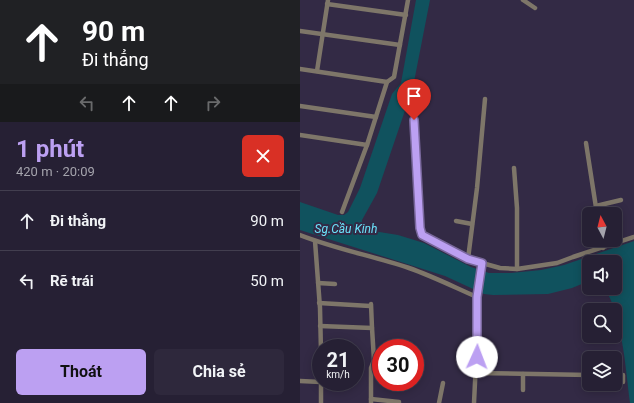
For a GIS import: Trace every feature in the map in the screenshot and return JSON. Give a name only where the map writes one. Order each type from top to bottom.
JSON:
[{"type":"street","points":[[342,212],[367,145],[387,82],[394,77],[408,0]]},
{"type":"street","points":[[523,0],[535,8]]},
{"type":"street","points":[[317,71],[327,2],[406,15]]},
{"type":"street","points":[[300,31],[400,45]]},
{"type":"street","points":[[300,68],[387,82]]},
{"type":"street","points":[[468,259],[477,188],[485,99]]},
{"type":"street","points":[[300,106],[376,117]]},
{"type":"street","points":[[414,120],[420,228],[422,235],[468,259],[500,268],[517,269],[558,263],[634,237]]},
{"type":"street","points":[[300,135],[367,145]]},
{"type":"street","points":[[586,143],[596,206],[621,200]]},
{"type":"street","points":[[514,168],[517,208],[517,269]]},
{"type":"street","points":[[456,221],[472,224]]},
{"type":"street","points":[[300,235],[409,268],[477,295]]},
{"type":"street","points":[[315,240],[321,339]]},
{"type":"street","points":[[474,403],[477,295],[482,263]]},
{"type":"street","points":[[318,283],[335,284]]},
{"type":"street","points":[[319,303],[370,305],[374,360],[371,368],[371,401],[399,402]]},
{"type":"street","points":[[320,326],[372,328]]},
{"type":"street","points":[[476,373],[582,375]]},
{"type":"street","points":[[523,390],[524,374]]},
{"type":"street","points":[[622,375],[623,382]]},
{"type":"street","points":[[300,381],[312,382]]},
{"type":"street","points":[[440,403],[443,383]]},
{"type":"street","points":[[321,391],[321,403]]},
{"type":"water","name":"Sg.Cầu Kinh","points":[[416,0],[430,0],[413,87],[377,193],[362,220],[362,226],[367,230],[398,235],[424,243],[471,267],[489,273],[511,273],[541,270],[564,265],[582,259],[582,284],[548,294],[484,294],[445,276],[300,230],[300,202],[338,215],[344,215],[348,212],[360,188],[392,94],[401,83]]},
{"type":"water","points":[[634,241],[634,403],[630,403],[622,343],[622,303],[612,303],[608,295],[622,295],[622,255],[593,255],[616,247],[622,247],[622,245]]},
{"type":"route","points":[[414,120],[420,228],[422,235],[468,259],[482,263],[477,297],[477,357]]}]
